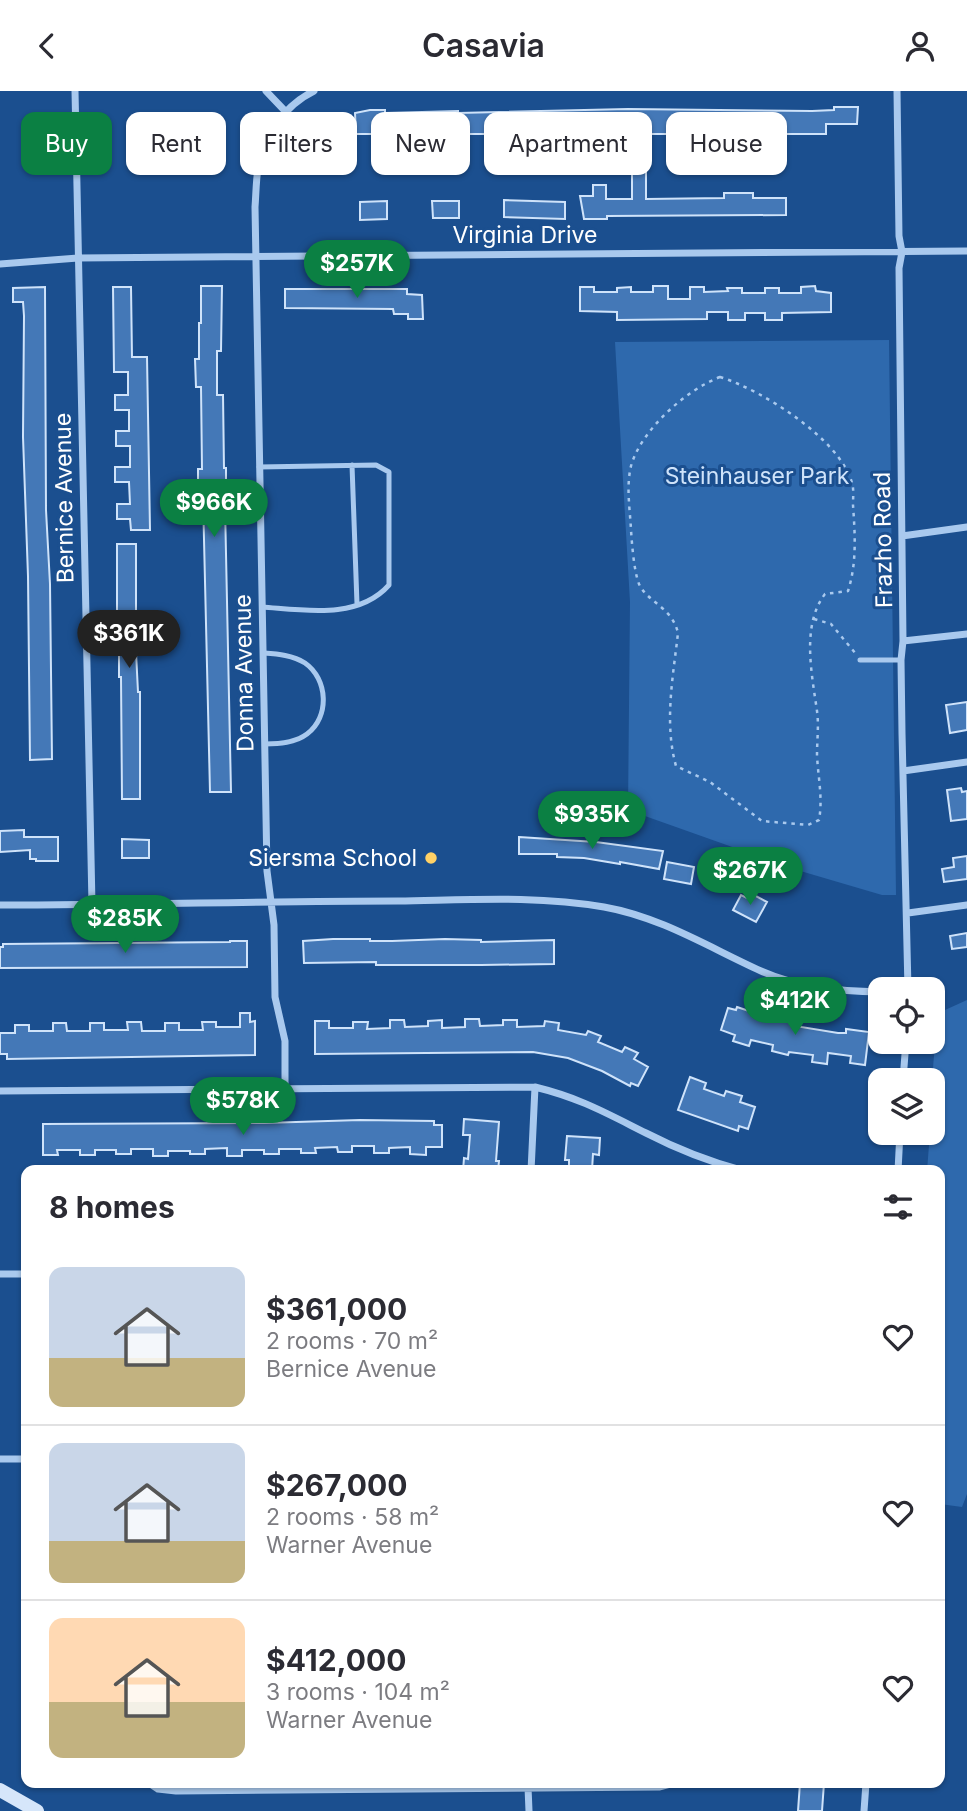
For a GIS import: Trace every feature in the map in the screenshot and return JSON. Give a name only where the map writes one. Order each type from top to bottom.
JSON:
[{"type":"main road","points":[[0,1790],[37,1811]]},
{"type":"street","name":"Bernice Avenue","points":[[75,91],[92,905]]},
{"type":"street","points":[[266,91],[286,112]]},
{"type":"street","name":"Donna Avenue","points":[[286,112],[303,96],[314,91]]},
{"type":"street","name":"Frazho Road","points":[[897,91],[899,236],[902,252],[899,268],[901,660],[908,977]]},
{"type":"street","name":"Donna Avenue","points":[[258,175],[256,255],[267,871],[274,925],[275,997],[285,1041],[285,1088]]},
{"type":"street","name":"Virginia Drive","points":[[0,264],[78,258],[256,255],[967,251]]},
{"type":"street","points":[[902,535],[967,527]]},
{"type":"street","points":[[903,641],[967,633]]},
{"type":"street","points":[[903,771],[967,762]]},
{"type":"street","points":[[0,905],[535,900],[605,907],[672,928],[778,977],[838,991],[868,992]]},
{"type":"street","points":[[908,913],[967,905]]},
{"type":"street","points":[[531,1165],[536,1087]]},
{"type":"street","points":[[0,1091],[536,1087],[566,1094],[594,1105],[713,1165]]},
{"type":"street","points":[[898,1165],[899,1145]]},
{"type":"street","points":[[0,1274],[21,1275]]},
{"type":"street","points":[[0,1459],[21,1459]]},
{"type":"street","points":[[156,1788],[176,1791],[440,1788]]},
{"type":"street","points":[[528,1788],[529,1811]]},
{"type":"street","points":[[864,1811],[866,1788]]},
{"type":"lane","points":[[352,465],[357,604]]},
{"type":"lane","points":[[259,467],[376,465],[388,472],[389,585],[379,597],[341,610],[262,607]]},
{"type":"lane","points":[[263,653],[287,656],[304,662],[314,671],[322,685],[324,698],[317,722],[305,736],[281,744],[265,744]]},
{"type":"lane","points":[[860,660],[901,660]]},
{"type":"path","points":[[720,377],[739,383],[808,426],[818,433],[839,459],[852,483],[855,531],[853,574],[848,591],[825,594],[816,605],[813,619],[811,680],[817,713],[817,755],[822,804],[819,820],[808,825],[762,821],[710,782],[676,766],[671,750],[670,706],[678,633],[675,622],[639,585],[632,540],[628,487],[632,464],[648,433],[680,401],[703,384],[720,377]]},
{"type":"path","points":[[813,619],[831,624],[860,660]]},
{"type":"green space","name":"Steinhauser Park","points":[[889,340],[896,895],[882,895],[797,870],[628,810],[630,602],[615,342]]},
{"type":"green space","points":[[967,1000],[967,1494],[962,1507],[945,1505],[945,1165],[927,1165],[929,1145],[945,1145],[945,1068],[933,1068],[934,1054],[945,1054],[945,1010]]},
{"type":"building","points":[[834,107],[858,107],[857,124],[826,124],[826,134],[787,134],[787,112],[666,112],[666,134],[652,134],[652,112],[500,112],[628,109],[834,110]]},
{"type":"building","points":[[385,110],[371,112],[371,134],[357,134],[357,113]]},
{"type":"building","points":[[484,112],[484,134],[470,134],[470,113]]},
{"type":"building","points":[[632,175],[646,175],[646,199],[724,198],[724,193],[753,193],[753,198],[786,198],[786,215],[607,216],[607,219],[584,219],[580,196],[593,196],[593,185],[606,185],[606,199],[632,199]]},
{"type":"building","points":[[504,200],[565,202],[565,219],[504,217]]},
{"type":"building","points":[[387,201],[387,219],[360,220],[360,202]]},
{"type":"building","points":[[432,201],[459,201],[459,218],[433,218]]},
{"type":"building","points":[[201,286],[222,286],[217,395],[223,395],[226,468],[226,482],[222,482],[225,506],[231,792],[210,792],[203,497],[198,497],[198,469],[202,469],[201,387],[196,387],[195,359],[199,359]]},
{"type":"building","points":[[653,286],[668,286],[668,299],[690,299],[690,287],[704,287],[704,292],[742,288],[742,293],[765,293],[765,288],[779,288],[779,293],[801,293],[801,287],[815,286],[816,291],[831,293],[831,312],[782,313],[782,320],[765,320],[765,313],[745,313],[745,320],[728,320],[728,312],[707,312],[707,319],[617,320],[617,312],[580,311],[580,287],[594,287],[594,292],[617,292],[617,288],[631,287],[631,292],[653,292]]},
{"type":"building","points":[[45,287],[46,510],[50,584],[52,759],[30,760],[23,437],[24,316],[23,302],[13,302],[13,288]]},
{"type":"building","points":[[113,287],[131,287],[132,357],[147,357],[150,530],[131,530],[130,519],[117,519],[117,504],[130,504],[129,482],[115,482],[115,467],[130,467],[130,446],[116,446],[116,431],[129,431],[129,410],[115,410],[115,395],[128,395],[128,372],[114,372]]},
{"type":"building","points":[[285,289],[407,289],[407,294],[422,295],[423,319],[408,319],[408,314],[394,314],[393,309],[285,308]]},
{"type":"building","points":[[117,544],[136,544],[140,799],[122,799]]},
{"type":"building","points":[[967,702],[967,730],[950,733],[946,705]]},
{"type":"building","points":[[961,788],[962,792],[967,791],[967,819],[951,821],[947,790]]},
{"type":"building","points":[[24,830],[24,837],[58,837],[58,861],[30,859],[30,850],[0,852],[0,831]]},
{"type":"building","points":[[519,837],[596,842],[663,851],[659,869],[620,862],[557,857],[557,854],[519,854]]},
{"type":"building","points":[[122,839],[149,840],[149,858],[122,858]]},
{"type":"building","points":[[967,856],[967,879],[944,882],[942,869],[954,867],[953,858]]},
{"type":"building","points":[[667,862],[694,867],[691,884],[664,879]]},
{"type":"building","points":[[752,894],[767,902],[756,922],[733,910],[741,895],[749,899]]},
{"type":"building","points":[[967,933],[967,947],[952,949],[950,936]]},
{"type":"building","points":[[445,939],[481,942],[554,940],[554,964],[304,963],[303,941]]},
{"type":"building","points":[[247,941],[247,967],[0,968],[0,947],[3,947],[3,944]]},
{"type":"building","points":[[737,1007],[773,1019],[795,1022],[795,1026],[838,1033],[846,1033],[846,1029],[868,1032],[865,1065],[850,1063],[851,1056],[828,1053],[827,1064],[812,1062],[813,1055],[789,1052],[788,1055],[772,1051],[773,1045],[751,1040],[749,1046],[733,1041],[735,1035],[721,1030],[728,1008],[736,1010]]},
{"type":"building","points":[[240,1013],[250,1013],[250,1022],[255,1021],[255,1055],[7,1059],[7,1054],[0,1054],[0,1033],[15,1033],[15,1025],[29,1025],[29,1031],[53,1031],[53,1023],[66,1023],[67,1031],[90,1031],[90,1023],[104,1023],[104,1030],[128,1030],[127,1022],[141,1022],[142,1031],[165,1031],[165,1023],[179,1023],[179,1030],[203,1030],[202,1022],[216,1022],[216,1027],[240,1027]]},
{"type":"building","points":[[465,1019],[479,1019],[480,1026],[503,1025],[503,1020],[517,1020],[517,1027],[544,1026],[545,1021],[559,1023],[558,1030],[586,1035],[588,1031],[601,1036],[598,1042],[622,1052],[625,1047],[638,1053],[634,1059],[648,1067],[638,1086],[631,1083],[630,1086],[602,1071],[568,1058],[533,1052],[315,1054],[315,1021],[329,1021],[329,1028],[353,1028],[353,1022],[368,1022],[367,1029],[390,1028],[390,1020],[404,1020],[405,1027],[428,1026],[428,1021],[442,1020],[442,1028],[465,1027]]},
{"type":"building","points":[[690,1077],[706,1083],[704,1089],[724,1096],[726,1091],[742,1096],[740,1102],[755,1107],[748,1129],[739,1126],[738,1131],[678,1110]]},
{"type":"building","points":[[464,1119],[499,1122],[496,1161],[499,1161],[499,1165],[463,1165],[464,1158],[468,1159],[470,1135],[463,1135]]},
{"type":"building","points":[[434,1121],[434,1125],[442,1125],[442,1147],[426,1147],[426,1155],[410,1154],[410,1147],[389,1148],[389,1153],[374,1153],[374,1146],[352,1146],[352,1152],[338,1152],[337,1147],[315,1148],[316,1153],[301,1153],[301,1149],[279,1149],[279,1154],[264,1154],[264,1150],[242,1150],[242,1156],[227,1156],[227,1148],[205,1149],[205,1154],[168,1151],[168,1156],[153,1156],[153,1149],[131,1149],[131,1154],[116,1154],[116,1150],[95,1150],[95,1155],[80,1155],[80,1150],[57,1150],[58,1155],[43,1155],[43,1124]]},
{"type":"building","points":[[567,1136],[600,1138],[599,1155],[593,1154],[592,1165],[569,1165],[569,1160],[565,1160]]},
{"type":"building","points":[[800,1788],[824,1788],[822,1811],[798,1811]]},
{"type":"place","name":"Siersma School","points":[[431,858]]}]
